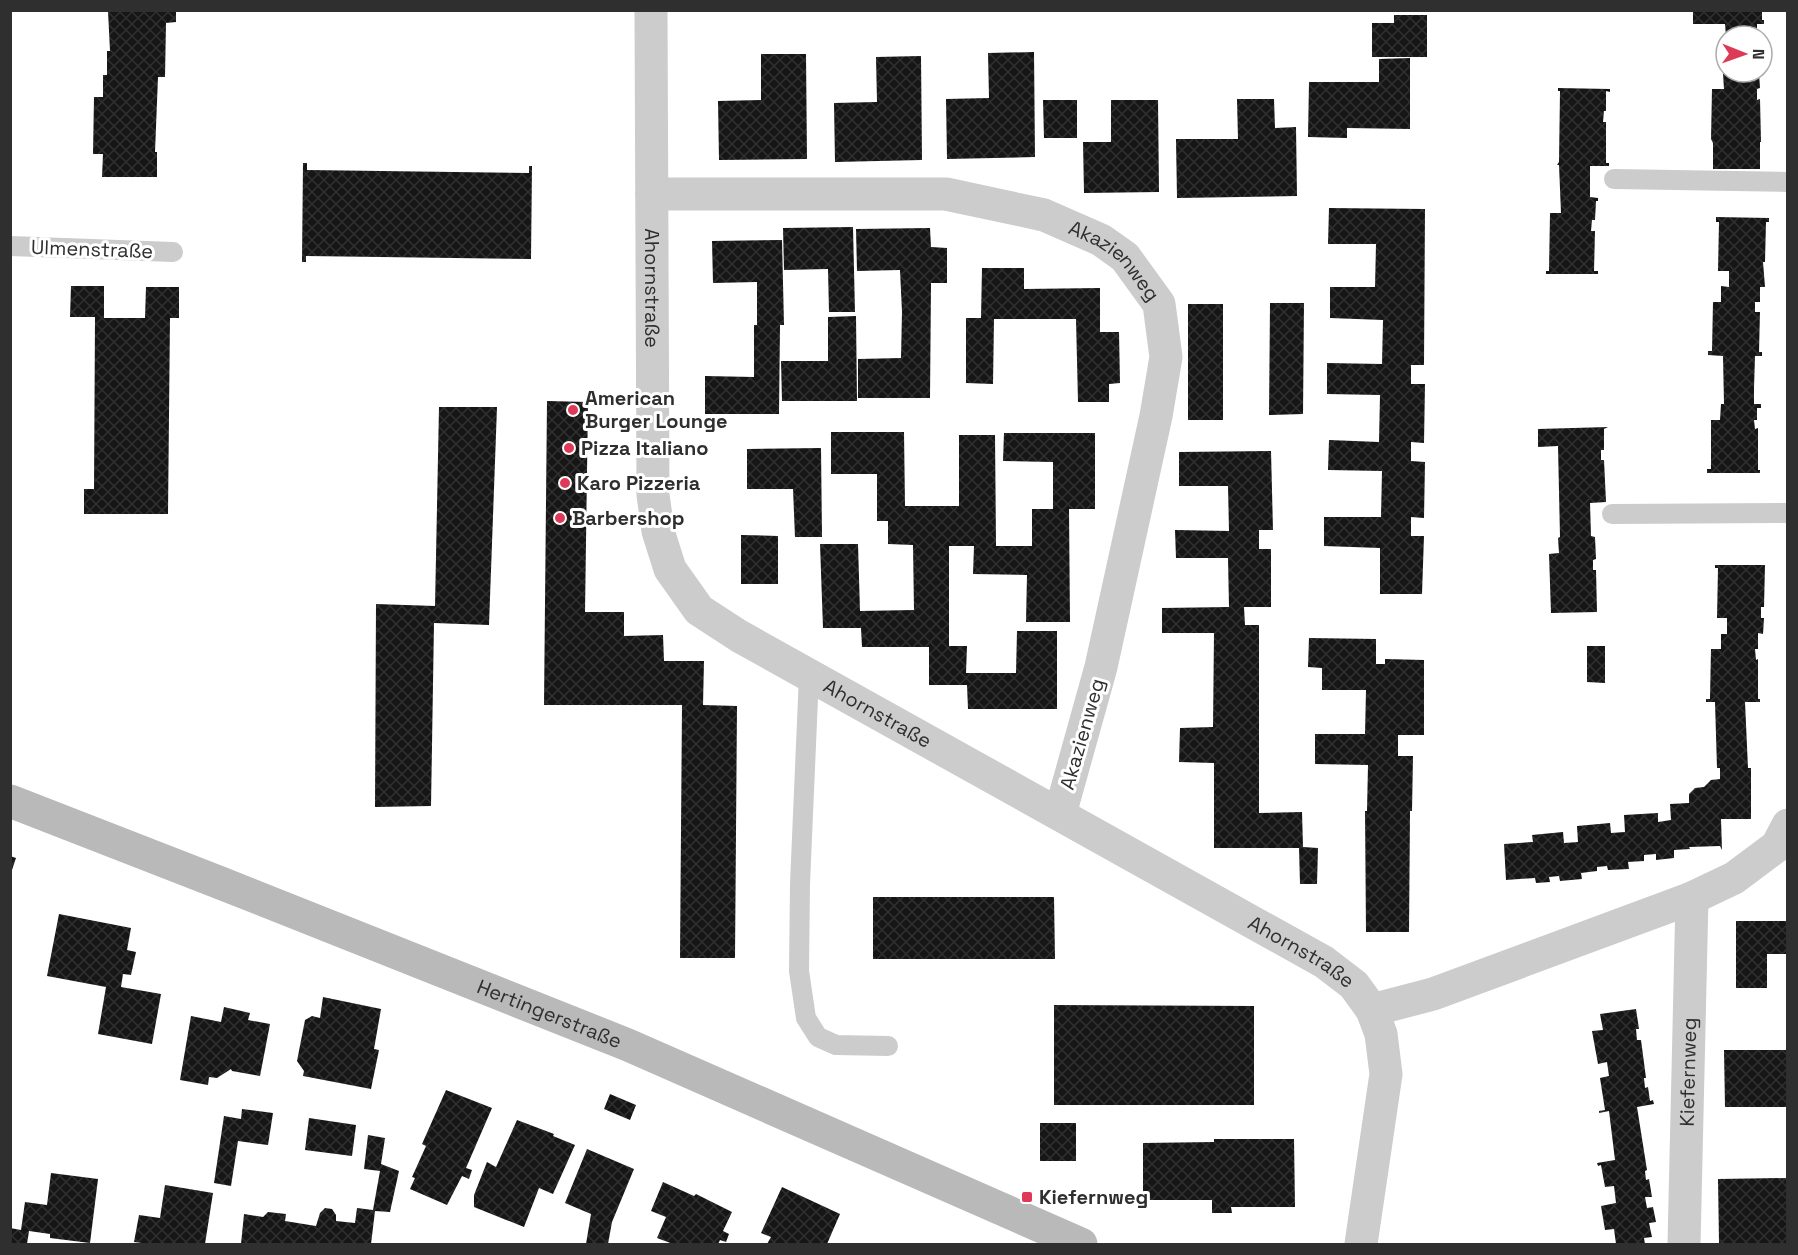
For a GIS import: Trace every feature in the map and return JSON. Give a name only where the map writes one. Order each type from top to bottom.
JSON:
[{"type":"street","name":"Ahornstraße","points":[[651,10],[653,495],[658,531],[669,569],[699,610],[739,636],[1324,962],[1354,985],[1372,1010],[1382,1034],[1386,1074],[1361,1245]]},
{"type":"street","name":"Akazienweg","points":[[652,194],[946,194],[1044,215],[1101,240],[1125,257],[1159,304],[1166,357],[1156,416],[1101,667],[1060,814]]},
{"type":"street","name":"Hertingerstraße","points":[[10,801],[628,1045],[1081,1245]]},
{"type":"street","points":[[1372,1010],[1433,994],[1692,898],[1734,878],[1777,846],[1788,825]]},
{"type":"street","name":"Kiefernweg","points":[[1684,1245],[1692,898]]},
{"type":"lane","points":[[1614,180],[1788,182]]},
{"type":"lane","name":"Ulmenstraße","points":[[10,246],[173,252]]},
{"type":"lane","points":[[1612,514],[1788,513]]},
{"type":"lane","points":[[808,675],[799,960],[806,1018],[818,1037],[836,1045],[888,1046]]},
{"type":"building","points":[[176,10],[176,22],[166,23],[165,77],[158,77],[155,152],[157,152],[157,177],[102,177],[103,154],[93,154],[94,97],[103,97],[103,75],[107,75],[107,51],[110,51],[108,11]]},
{"type":"building","points":[[1693,10],[1762,10],[1762,20],[1764,20],[1764,24],[1693,24]]},
{"type":"building","points":[[1394,15],[1427,15],[1427,57],[1372,57],[1372,23],[1394,23]]},
{"type":"building","points":[[1034,52],[1035,157],[947,159],[946,99],[989,98],[988,53]]},
{"type":"building","points":[[761,54],[806,54],[807,159],[719,160],[718,101],[761,100]]},
{"type":"building","points":[[921,56],[922,160],[835,162],[834,103],[877,102],[876,57]]},
{"type":"building","points":[[1410,58],[1410,129],[1347,128],[1347,138],[1308,137],[1309,82],[1379,82],[1379,59]]},
{"type":"building","points":[[1724,84],[1760,84],[1760,88],[1757,89],[1757,100],[1760,99],[1760,169],[1713,169],[1712,89],[1724,89]]},
{"type":"building","points":[[1558,88],[1610,89],[1610,92],[1606,91],[1606,111],[1604,111],[1603,122],[1606,122],[1606,163],[1609,163],[1609,166],[1590,166],[1590,197],[1598,198],[1591,231],[1595,231],[1594,271],[1598,271],[1598,274],[1546,274],[1546,271],[1549,271],[1550,213],[1561,213],[1559,165],[1557,165],[1559,162],[1560,91]]},
{"type":"building","points":[[1237,99],[1274,99],[1275,128],[1296,127],[1297,196],[1177,198],[1176,139],[1238,139]]},
{"type":"building","points":[[1043,100],[1077,100],[1077,138],[1044,138]]},
{"type":"building","points":[[1111,100],[1158,100],[1159,192],[1084,193],[1083,142],[1111,142]]},
{"type":"building","points":[[303,163],[307,163],[307,170],[529,173],[529,166],[532,166],[531,259],[306,256],[306,262],[302,262]]},
{"type":"building","points":[[1329,208],[1425,209],[1424,365],[1411,365],[1411,384],[1425,384],[1424,443],[1411,442],[1411,461],[1425,462],[1424,518],[1411,517],[1411,536],[1424,536],[1422,594],[1380,594],[1380,548],[1324,546],[1324,517],[1381,517],[1382,471],[1328,470],[1329,440],[1379,442],[1380,395],[1327,394],[1327,363],[1382,364],[1383,320],[1330,318],[1330,287],[1375,287],[1376,244],[1328,244]]},
{"type":"building","points":[[1716,217],[1769,218],[1769,222],[1766,222],[1765,262],[1763,262],[1765,287],[1760,287],[1760,302],[1755,302],[1755,312],[1760,312],[1759,352],[1762,352],[1762,356],[1755,356],[1754,388],[1754,404],[1761,404],[1761,408],[1757,408],[1757,420],[1754,420],[1755,429],[1758,428],[1758,470],[1760,473],[1707,473],[1707,469],[1711,469],[1711,420],[1720,420],[1721,404],[1724,404],[1723,356],[1708,355],[1708,351],[1712,351],[1713,302],[1721,302],[1721,286],[1729,287],[1729,271],[1718,271],[1719,222],[1716,222]]},
{"type":"building","points":[[853,227],[855,312],[829,312],[828,269],[784,270],[783,228]]},
{"type":"building","points":[[930,228],[931,247],[947,248],[947,283],[931,283],[930,398],[858,398],[858,359],[901,358],[902,312],[900,270],[857,271],[856,229]]},
{"type":"building","points":[[782,240],[784,325],[780,325],[779,414],[705,414],[705,376],[754,377],[754,325],[757,325],[757,282],[713,283],[712,241]]},
{"type":"building","points":[[982,268],[1024,268],[1024,289],[1100,288],[1100,332],[1119,332],[1120,383],[1109,384],[1109,402],[1078,402],[1076,319],[994,319],[993,384],[966,383],[966,318],[981,318]]},
{"type":"building","points":[[71,286],[104,286],[104,318],[145,318],[146,287],[179,287],[179,318],[170,318],[168,514],[84,514],[84,489],[94,489],[95,317],[70,317]]},
{"type":"building","points":[[1270,303],[1304,303],[1303,414],[1269,415]]},
{"type":"building","points":[[1188,304],[1223,304],[1223,420],[1188,420]]},
{"type":"building","points":[[856,316],[857,401],[782,401],[781,361],[828,361],[828,317]]},
{"type":"building","points":[[547,401],[588,402],[585,612],[624,612],[624,636],[663,635],[664,661],[704,661],[703,705],[737,706],[735,958],[680,958],[682,705],[544,705]]},
{"type":"building","points":[[439,407],[497,407],[489,625],[434,623],[431,806],[375,807],[376,604],[435,606]]},
{"type":"building","points":[[1608,427],[1604,429],[1604,450],[1601,450],[1601,460],[1604,460],[1606,502],[1590,503],[1591,536],[1595,537],[1596,559],[1593,560],[1593,570],[1596,570],[1597,612],[1551,613],[1549,554],[1559,553],[1558,538],[1560,537],[1558,446],[1538,447],[1538,429]]},
{"type":"building","points":[[831,432],[904,432],[905,506],[959,506],[959,435],[995,435],[996,546],[1032,546],[1032,509],[1053,509],[1053,462],[1003,461],[1004,433],[1095,433],[1095,509],[1069,509],[1070,622],[1026,622],[1027,575],[973,574],[974,546],[949,546],[949,646],[967,646],[966,673],[1016,673],[1017,631],[1057,631],[1057,709],[968,709],[967,685],[929,685],[929,647],[862,647],[861,628],[823,628],[820,544],[858,544],[860,611],[914,610],[913,545],[888,544],[888,521],[877,521],[877,474],[831,474]]},
{"type":"building","points":[[821,448],[822,537],[795,537],[793,489],[747,489],[747,449]]},
{"type":"building","points":[[1271,451],[1273,530],[1259,530],[1259,549],[1271,549],[1271,607],[1244,607],[1245,625],[1259,625],[1259,813],[1302,812],[1303,847],[1318,848],[1317,884],[1300,884],[1299,848],[1214,848],[1214,763],[1179,762],[1180,728],[1213,727],[1214,633],[1162,633],[1162,608],[1229,607],[1228,558],[1176,558],[1175,530],[1229,531],[1228,486],[1179,486],[1179,452]]},
{"type":"building","points":[[741,535],[778,536],[778,584],[741,584]]},
{"type":"building","points":[[1715,565],[1765,565],[1764,607],[1761,607],[1761,618],[1764,618],[1763,634],[1758,633],[1758,649],[1755,649],[1756,660],[1758,659],[1758,699],[1760,702],[1745,702],[1748,768],[1751,768],[1751,819],[1721,819],[1722,850],[1720,846],[1689,847],[1690,849],[1674,850],[1674,858],[1656,860],[1656,854],[1644,855],[1644,861],[1628,862],[1629,869],[1608,870],[1607,866],[1597,867],[1597,871],[1581,873],[1582,879],[1560,881],[1559,876],[1549,877],[1550,882],[1536,883],[1535,878],[1506,880],[1504,844],[1533,842],[1532,835],[1563,832],[1564,843],[1578,842],[1577,826],[1610,823],[1611,833],[1625,832],[1624,815],[1658,813],[1658,822],[1671,820],[1670,804],[1689,803],[1689,794],[1695,788],[1704,787],[1711,780],[1720,779],[1720,768],[1717,768],[1715,702],[1706,702],[1706,699],[1710,699],[1711,649],[1721,649],[1721,634],[1727,634],[1727,618],[1717,618],[1718,568],[1715,568]]},
{"type":"building","points":[[1309,638],[1376,639],[1376,664],[1385,664],[1385,659],[1424,660],[1424,735],[1398,735],[1398,756],[1413,756],[1409,932],[1366,932],[1365,811],[1367,811],[1368,765],[1315,764],[1315,734],[1365,734],[1366,690],[1322,690],[1322,668],[1308,667]]},
{"type":"building","points":[[1587,646],[1605,646],[1605,683],[1587,682]]},
{"type":"building","points":[[10,856],[16,858],[11,873],[10,873]]},
{"type":"building","points":[[873,897],[1054,897],[1055,959],[873,959]]},
{"type":"building","points":[[59,914],[131,928],[127,950],[136,952],[131,975],[123,974],[121,987],[161,994],[152,1044],[98,1034],[106,987],[47,976]]},
{"type":"building","points":[[1736,921],[1788,921],[1788,954],[1767,954],[1767,988],[1736,988]]},
{"type":"building","points":[[323,997],[381,1009],[374,1049],[379,1050],[371,1089],[303,1076],[304,1071],[297,1061],[305,1020],[312,1016],[320,1018]]},
{"type":"building","points":[[1054,1005],[1254,1006],[1254,1105],[1054,1105]]},
{"type":"building","points":[[224,1007],[250,1013],[248,1020],[270,1024],[260,1076],[231,1069],[217,1078],[209,1077],[208,1085],[180,1080],[191,1016],[221,1022]]},
{"type":"building","points":[[1636,1009],[1639,1029],[1636,1029],[1637,1040],[1641,1040],[1646,1078],[1644,1078],[1645,1088],[1648,1087],[1650,1101],[1653,1100],[1654,1104],[1637,1107],[1647,1170],[1645,1171],[1646,1180],[1649,1179],[1652,1197],[1645,1197],[1647,1208],[1653,1207],[1656,1222],[1649,1223],[1652,1237],[1644,1238],[1645,1244],[1616,1244],[1614,1229],[1605,1230],[1601,1206],[1616,1203],[1614,1186],[1605,1187],[1601,1165],[1598,1166],[1597,1163],[1615,1160],[1609,1111],[1599,1113],[1605,1110],[1600,1078],[1609,1076],[1607,1062],[1598,1064],[1592,1031],[1603,1030],[1600,1014]]},
{"type":"building","points":[[1724,1050],[1788,1050],[1788,1107],[1725,1107]]},
{"type":"building","points":[[446,1090],[492,1108],[466,1168],[472,1170],[469,1179],[462,1176],[447,1205],[410,1189],[415,1178],[412,1177],[426,1146],[422,1144]]},
{"type":"building","points":[[610,1094],[636,1105],[630,1120],[604,1109]]},
{"type":"building","points":[[242,1109],[273,1113],[268,1145],[238,1141],[231,1186],[214,1183],[224,1116],[241,1119]]},
{"type":"building","points":[[309,1118],[356,1125],[352,1156],[305,1150]]},
{"type":"building","points":[[517,1120],[575,1145],[553,1194],[539,1188],[524,1227],[474,1207],[474,1195],[487,1162],[496,1167]]},
{"type":"building","points":[[1040,1123],[1076,1123],[1076,1161],[1040,1161]]},
{"type":"building","points":[[368,1135],[385,1138],[381,1164],[399,1171],[390,1212],[375,1211],[371,1244],[241,1244],[244,1214],[263,1217],[268,1212],[286,1214],[285,1221],[316,1226],[320,1213],[325,1208],[332,1209],[336,1215],[336,1221],[355,1223],[357,1208],[373,1210],[380,1171],[364,1169]]},
{"type":"building","points":[[1214,1139],[1294,1139],[1295,1207],[1231,1207],[1232,1213],[1212,1213],[1212,1200],[1143,1200],[1143,1143],[1214,1142]]},
{"type":"building","points":[[587,1149],[634,1169],[612,1222],[608,1244],[586,1244],[591,1214],[565,1203]]},
{"type":"building","points":[[51,1173],[98,1179],[90,1243],[50,1238],[50,1234],[29,1231],[27,1244],[10,1244],[10,1228],[21,1230],[25,1202],[47,1205]]},
{"type":"building","points":[[1788,1178],[1788,1243],[1719,1243],[1718,1179]]},
{"type":"building","points":[[663,1182],[694,1196],[696,1194],[732,1212],[723,1231],[729,1234],[726,1242],[720,1240],[718,1244],[673,1244],[657,1238],[666,1217],[651,1211]]},
{"type":"building","points":[[165,1185],[213,1193],[205,1244],[134,1242],[139,1215],[160,1218]]},
{"type":"building","points":[[782,1187],[840,1214],[827,1244],[767,1244],[771,1237],[761,1233]]},
{"type":"place","name":"American Burger Lounge","points":[[573,410]]},
{"type":"place","name":"Pizza Italiano","points":[[569,448]]},
{"type":"place","name":"Karo Pizzeria","points":[[565,483]]},
{"type":"place","name":"Barbershop","points":[[560,518]]},
{"type":"place","name":"Kiefernweg","points":[[1027,1197]]}]
